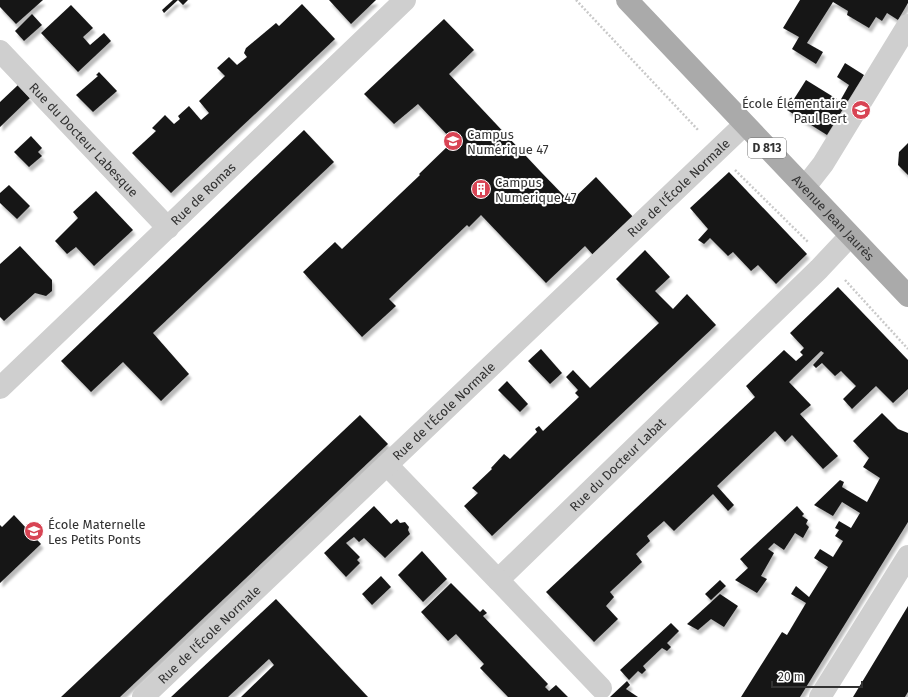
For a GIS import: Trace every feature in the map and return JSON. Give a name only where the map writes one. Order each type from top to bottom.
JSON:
[{"type":"main road","name":"Avenue Jean Jaurès","points":[[627,0],[744,125],[908,296]]},
{"type":"street","name":"Rue de Romas","points":[[0,388],[405,0]]},
{"type":"street","points":[[805,187],[823,164],[908,24]]},
{"type":"street","name":"Rue du Docteur Labesque","points":[[0,51],[168,228]]},
{"type":"street","name":"Rue de l'École Normale","points":[[144,697],[744,125]]},
{"type":"street","name":"Rue du Docteur Labat","points":[[498,580],[850,236]]},
{"type":"street","points":[[387,465],[601,688]]},
{"type":"street","points":[[820,697],[908,556]]},
{"type":"path","points":[[576,0],[717,152],[826,261],[880,317],[908,349]]},
{"type":"building","points":[[0,0],[43,0],[16,24],[0,7]]},
{"type":"building","points":[[173,0],[178,0],[164,13],[162,10]]},
{"type":"building","points":[[178,0],[188,0],[183,5]]},
{"type":"building","points":[[329,0],[376,0],[351,24]]},
{"type":"building","points":[[800,0],[908,0],[908,3],[898,20],[887,13],[882,21],[876,17],[869,28],[847,15],[848,11],[833,2],[807,43],[823,52],[816,64],[792,49],[799,37],[783,28]]},
{"type":"building","points":[[302,4],[335,39],[171,193],[132,153],[156,131],[152,128],[165,115],[174,124],[180,119],[178,116],[189,106],[201,120],[209,113],[199,101],[225,76],[217,68],[229,57],[237,65],[247,57],[244,53],[246,48],[276,23],[279,26]]},
{"type":"building","points":[[71,5],[93,28],[83,37],[90,45],[104,33],[111,41],[78,72],[41,33]]},
{"type":"building","points":[[32,14],[42,25],[24,41],[15,31]]},
{"type":"building","name":"Campus Numerique 47","points":[[444,19],[474,50],[449,74],[541,172],[570,202],[596,177],[634,218],[594,256],[585,246],[546,283],[481,215],[469,227],[467,225],[389,299],[396,306],[362,337],[303,272],[335,242],[342,249],[420,175],[419,174],[453,141],[418,104],[394,124],[364,94]]},
{"type":"building","points":[[845,63],[864,75],[827,135],[787,110],[806,80],[840,101],[849,85],[837,77]]},
{"type":"building","points":[[99,72],[117,91],[93,112],[76,95],[98,76],[96,75]]},
{"type":"building","points":[[18,85],[30,98],[0,127],[0,102]]},
{"type":"building","points":[[304,130],[334,162],[153,333],[189,374],[161,401],[123,362],[91,392],[61,361]]},
{"type":"building","points":[[31,136],[42,148],[38,152],[42,156],[29,167],[14,152]]},
{"type":"building","points":[[908,143],[908,175],[898,165],[899,152]]},
{"type":"building","points":[[729,172],[807,254],[776,284],[758,265],[751,271],[733,252],[728,256],[710,238],[704,244],[698,240],[708,229],[690,208]]},
{"type":"building","points":[[9,185],[30,206],[17,219],[0,203],[0,193]]},
{"type":"building","points":[[96,191],[133,230],[94,266],[76,247],[67,254],[55,241],[78,218],[73,212]]},
{"type":"building","points":[[20,246],[52,280],[52,291],[46,296],[35,293],[4,321],[0,317],[0,264]]},
{"type":"building","points":[[645,250],[670,277],[655,291],[673,309],[687,294],[716,325],[492,536],[464,506],[478,493],[472,488],[492,469],[491,468],[504,454],[510,459],[537,432],[535,429],[539,426],[543,431],[579,397],[575,393],[578,390],[566,377],[573,370],[590,388],[659,323],[616,279]]},
{"type":"building","points":[[838,287],[908,360],[908,389],[893,403],[876,386],[852,409],[843,399],[856,386],[841,371],[835,376],[822,363],[816,368],[813,365],[824,353],[821,351],[789,382],[811,405],[800,414],[838,456],[823,469],[792,435],[785,442],[775,431],[717,486],[734,505],[728,511],[713,494],[674,531],[664,521],[647,536],[650,541],[636,554],[642,562],[610,592],[614,597],[606,606],[618,619],[594,642],[546,592],[755,397],[746,386],[784,350],[796,361],[803,355],[800,352],[804,348],[790,333]]},
{"type":"building","points":[[541,349],[562,373],[550,384],[528,361]]},
{"type":"building","points":[[507,381],[528,404],[520,412],[498,390]]},
{"type":"building","points":[[882,413],[898,429],[908,433],[908,522],[800,697],[741,697],[782,632],[787,635],[806,603],[791,594],[796,586],[809,597],[828,567],[814,558],[820,549],[833,557],[843,541],[835,536],[839,530],[835,528],[839,521],[851,528],[860,513],[842,502],[833,516],[814,505],[840,480],[844,482],[842,487],[867,502],[880,478],[863,467],[869,458],[853,441]]},
{"type":"building","points":[[360,415],[388,444],[120,697],[61,697]]},
{"type":"building","points":[[374,506],[391,524],[397,519],[400,523],[405,522],[409,527],[408,530],[410,534],[385,558],[364,538],[359,542],[354,537],[346,543],[360,557],[357,560],[360,563],[346,577],[324,553]]},
{"type":"building","points":[[797,506],[804,514],[802,516],[808,520],[806,524],[809,527],[803,538],[795,533],[784,550],[774,543],[768,549],[774,553],[761,576],[767,579],[757,593],[735,580],[748,568],[740,559]]},
{"type":"building","points":[[14,515],[41,544],[0,583],[0,525],[2,527]]},
{"type":"building","points":[[422,551],[447,579],[423,602],[398,575]]},
{"type":"building","points":[[381,576],[391,587],[372,605],[362,594]]},
{"type":"building","points":[[720,580],[726,586],[711,600],[705,594]]},
{"type":"building","points":[[451,583],[480,612],[483,609],[487,613],[483,616],[548,684],[545,687],[549,691],[556,685],[568,697],[508,697],[480,668],[484,664],[456,634],[448,641],[421,612]]},
{"type":"building","points":[[720,594],[738,606],[724,627],[711,619],[698,630],[687,624]]},
{"type":"building","points":[[276,599],[368,697],[241,697],[274,665],[269,659],[228,697],[171,697]]},
{"type":"building","points":[[908,606],[908,692],[905,697],[853,697]]},
{"type":"building","points":[[671,623],[679,631],[667,643],[671,647],[667,651],[662,648],[643,666],[646,670],[642,674],[638,671],[629,680],[620,670]]},
{"type":"building","points":[[627,681],[630,685],[626,689],[638,697],[610,697]]},
{"type":"place","name":"École Élémentaire Paul Bert","points":[[861,110]]},
{"type":"place","name":"Campus Numérique 47","points":[[453,141]]},
{"type":"place","name":"Campus Numerique 47","points":[[481,189]]},
{"type":"place","name":"École Maternelle Les Petits Ponts","points":[[34,531]]}]
